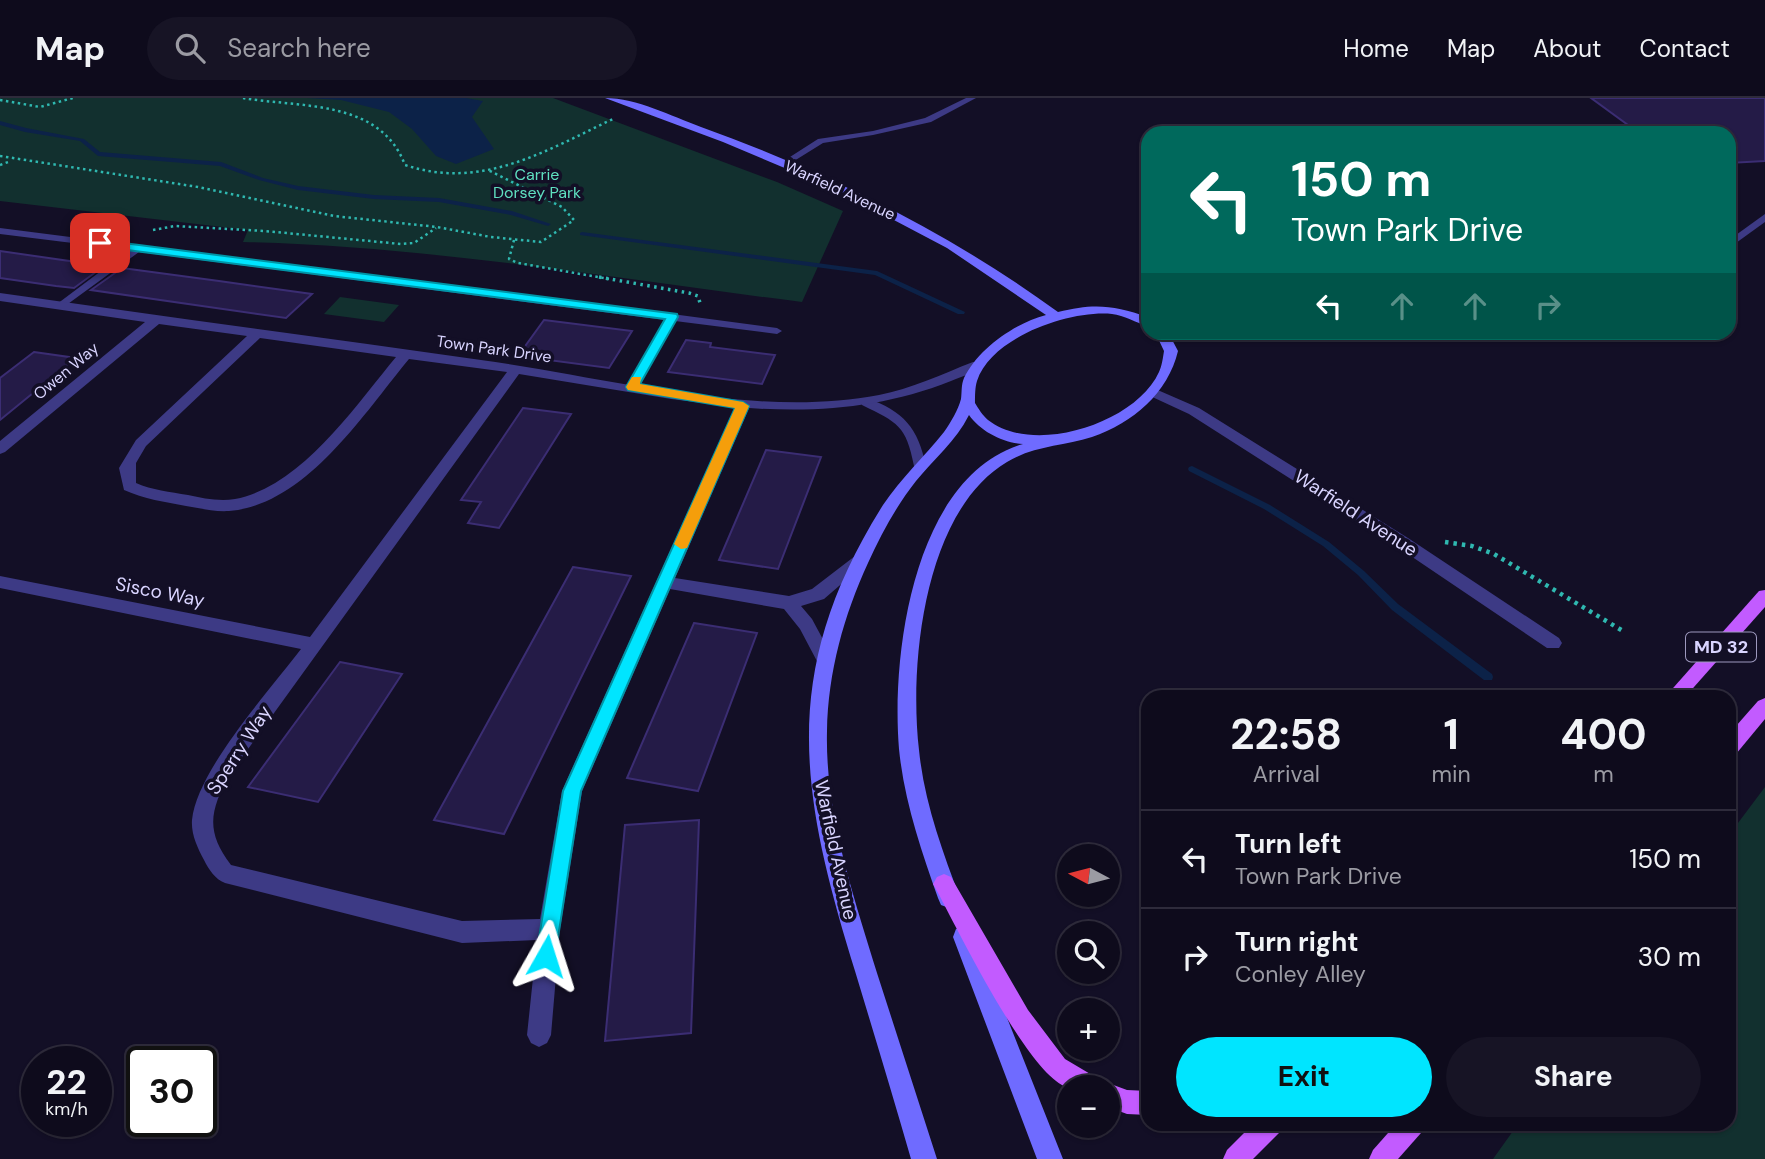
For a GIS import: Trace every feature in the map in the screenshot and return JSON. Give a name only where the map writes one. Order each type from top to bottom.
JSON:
[{"type":"main road","name":"MD 32","points":[[1680,690],[1765,596]]},
{"type":"main road","points":[[1736,740],[1765,706]]},
{"type":"main road","points":[[944,884],[1020,1018],[1057,1067],[1069,1075]]},
{"type":"main road","points":[[1120,1099],[1141,1102]]},
{"type":"main road","points":[[1236,1159],[1263,1131]]},
{"type":"main road","points":[[1382,1159],[1406,1131]]},
{"type":"street","name":"Warfield Avenue","points":[[610,98],[864,198],[1005,277],[1054,315]]},
{"type":"street","name":"Town Park Drive","points":[[0,298],[516,369],[743,406],[799,407],[866,402],[927,385],[978,365]]},
{"type":"street","points":[[978,365],[1000,345],[1054,315],[1072,309],[1113,308],[1141,318]]},
{"type":"street","name":"Owen Way","points":[[0,449],[155,320]]},
{"type":"street","points":[[258,334],[141,443],[127,462],[125,476],[129,486],[144,494],[215,505],[238,505],[273,493],[306,469],[406,354]]},
{"type":"street","points":[[966,403],[974,417],[994,432],[1041,443],[1063,442],[1095,431],[1130,413],[1153,392],[1170,364],[1171,348],[1166,340]]},
{"type":"street","name":"Warfield Avenue","points":[[925,1159],[846,909],[826,822],[817,756],[818,705],[825,660],[860,560],[885,516],[920,466],[949,438],[966,403],[967,387],[978,365]]},
{"type":"street","name":"Sperry Way","points":[[516,369],[223,768],[207,796],[201,821],[211,856],[225,873],[462,932],[549,929]]},
{"type":"street","name":"Warfield Avenue","points":[[1153,392],[1194,411],[1402,542],[1553,643]]},
{"type":"street","points":[[539,1035],[549,929],[572,791],[743,406]]},
{"type":"street","points":[[1041,443],[997,461],[974,480],[942,528],[922,585],[913,628],[909,674],[909,750],[920,804],[944,884],[1050,1159]]},
{"type":"street","points":[[664,582],[789,603],[818,594],[860,560]]},
{"type":"street","name":"Sisco Way","points":[[0,582],[312,644]]},
{"type":"street","points":[[789,603],[806,624],[825,660]]},
{"type":"lane","points":[[783,164],[821,141],[873,133],[928,120],[972,98]]},
{"type":"lane","points":[[1736,240],[1765,217]]},
{"type":"lane","points":[[0,231],[776,331]]},
{"type":"lane","points":[[61,306],[138,248]]},
{"type":"lane","points":[[632,387],[672,317]]},
{"type":"lane","points":[[866,402],[900,419],[915,434],[920,466]]},
{"type":"path","points":[[0,100],[40,107],[74,98]]},
{"type":"path","points":[[243,98],[272,104],[326,108],[366,121],[393,139],[405,165],[431,174],[463,175],[488,170],[543,152],[638,107]]},
{"type":"path","points":[[0,156],[12,161],[198,187],[334,216],[438,227],[514,240],[541,242],[574,220],[562,207],[488,170]]},
{"type":"path","points":[[0,165],[12,161]]},
{"type":"path","points":[[125,246],[147,232],[175,226],[401,244],[420,240],[438,227]]},
{"type":"path","points":[[514,240],[509,259],[518,263],[698,296],[701,301],[692,319]]},
{"type":"path","points":[[1402,542],[1447,542],[1472,546],[1494,554],[1623,631]]},
{"type":"green space","name":"Carrie Dorsey Park","points":[[0,98],[553,98],[777,182],[843,211],[802,302],[452,257],[243,242],[248,230],[0,201]]},
{"type":"green space","points":[[340,297],[399,305],[384,322],[324,314]]},
{"type":"green space","points":[[1765,787],[1765,1159],[1493,1159],[1513,1131],[1736,1131],[1736,826]]},
{"type":"water","points":[[307,98],[466,98],[483,101],[472,117],[494,149],[456,164],[436,156],[412,129],[389,112],[341,100]]},
{"type":"building","points":[[1591,98],[1765,98],[1765,161],[1736,163],[1736,126],[1629,126]]},
{"type":"building","points":[[0,251],[104,266],[74,288],[0,278]]},
{"type":"building","points":[[122,268],[312,294],[286,318],[91,290]]},
{"type":"building","points":[[544,320],[632,331],[609,368],[518,356]]},
{"type":"building","points":[[686,340],[711,343],[710,347],[775,355],[762,384],[668,372]]},
{"type":"building","points":[[34,352],[76,358],[0,420],[0,378]]},
{"type":"building","points":[[523,408],[571,414],[499,528],[468,523],[481,502],[461,500]]},
{"type":"building","points":[[766,450],[821,457],[778,569],[719,560]]},
{"type":"building","points":[[573,567],[631,576],[504,834],[434,820]]},
{"type":"building","points":[[694,623],[757,633],[698,791],[627,778]]},
{"type":"building","points":[[340,662],[402,674],[318,802],[248,787]]},
{"type":"building","points":[[699,820],[691,1033],[605,1041],[625,825]]},
{"type":"waterway","points":[[0,123],[82,140],[98,154],[221,164],[261,179],[298,188],[374,197],[439,200],[512,213],[548,224]]},
{"type":"waterway","points":[[582,234],[877,273],[961,312]]},
{"type":"waterway","points":[[1192,469],[1267,507],[1326,544],[1361,573],[1395,607],[1488,677]]},
{"type":"slow traffic","points":[[636,380],[632,387],[743,406],[681,544]]},
{"type":"route","points":[[100,243],[672,317],[632,387],[743,406],[572,791],[546,956]]}]
